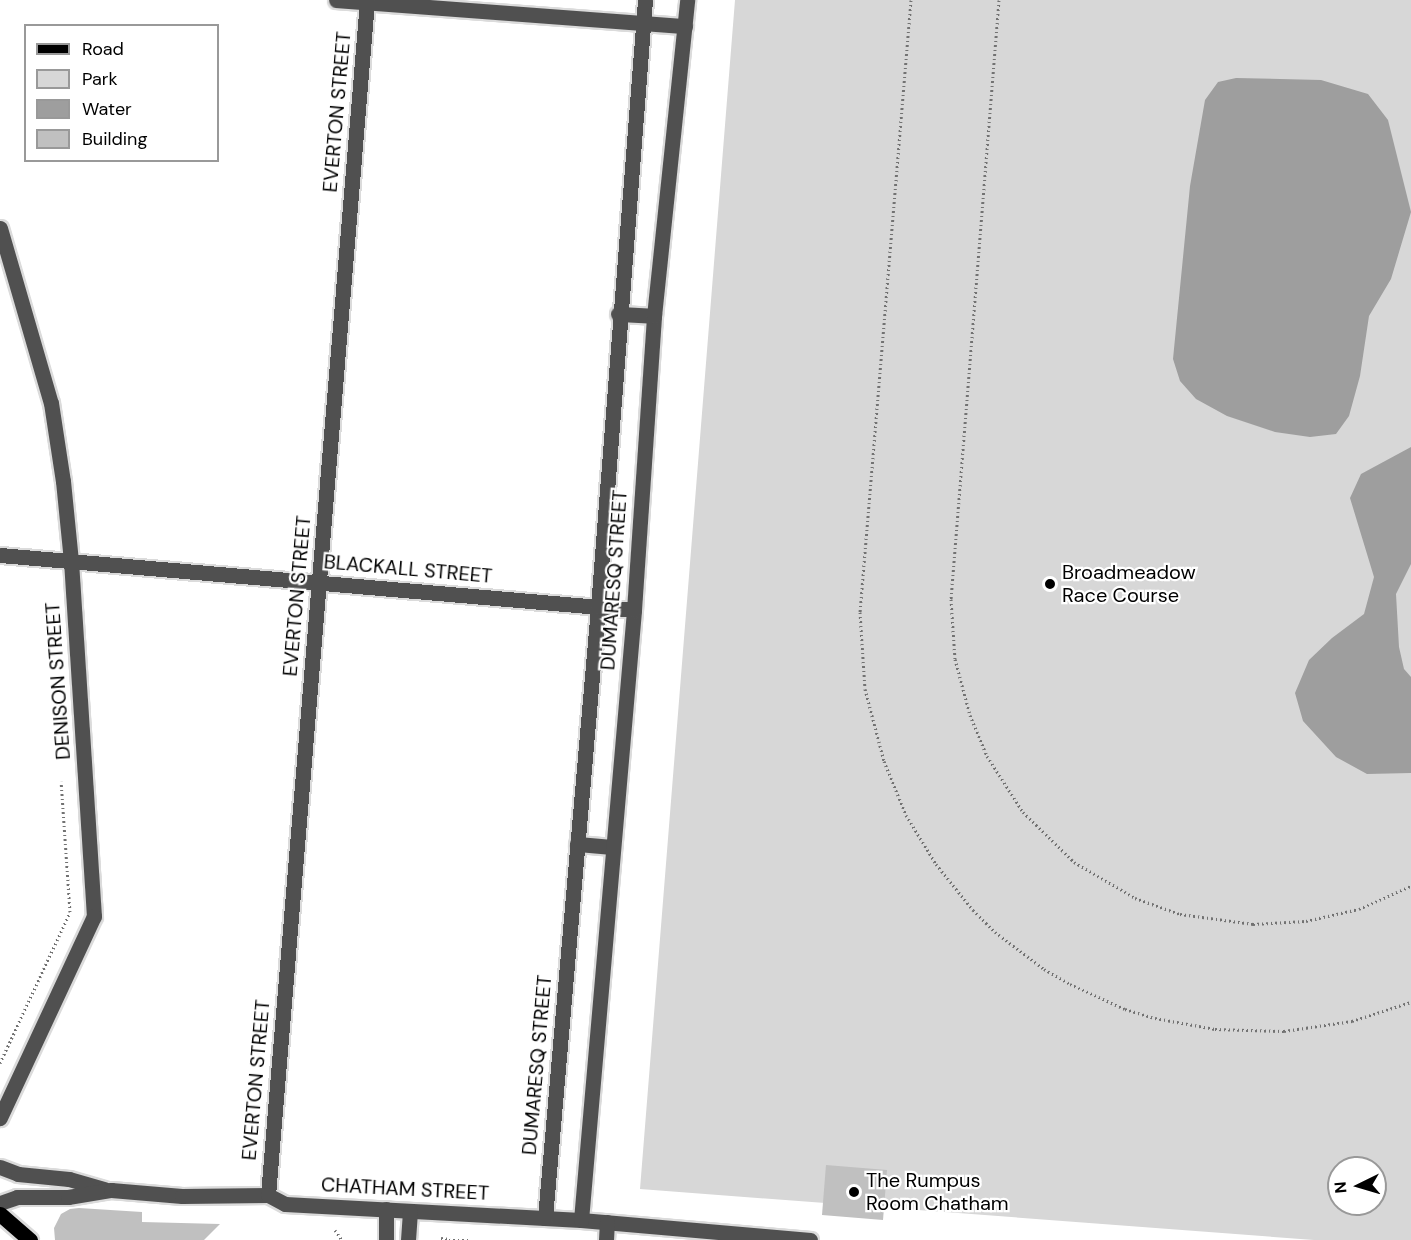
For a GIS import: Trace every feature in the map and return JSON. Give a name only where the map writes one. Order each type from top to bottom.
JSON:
[{"type":"main road","points":[[0,1214],[30,1240]]},
{"type":"street","points":[[336,0],[685,26]]},
{"type":"street","name":"DUMARESQ STREET","points":[[545,1218],[598,607],[618,314],[645,0]]},
{"type":"street","name":"DUMARESQ STREET","points":[[581,1220],[634,610],[654,316],[687,0]]},
{"type":"street","name":"EVERTON STREET","points":[[268,1195],[367,1]]},
{"type":"street","name":"DENISON STREET","points":[[0,228],[51,403],[70,561],[94,916],[0,1118]]},
{"type":"street","points":[[618,314],[654,316]]},
{"type":"street","name":"BLACKALL STREET","points":[[0,555],[634,610]]},
{"type":"street","points":[[578,844],[613,847]]},
{"type":"street","points":[[0,1167],[18,1174],[69,1179],[111,1190]]},
{"type":"street","name":"CHATHAM STREET","points":[[0,1203],[17,1197],[68,1197],[111,1190],[182,1196],[268,1195],[285,1204],[581,1220],[737,1238],[810,1240]]},
{"type":"street","points":[[386,1209],[386,1240]]},
{"type":"street","points":[[408,1240],[410,1211]]},
{"type":"street","points":[[606,1240],[607,1222]]},
{"type":"path","points":[[911,0],[860,612],[865,689],[884,761],[906,815],[941,872],[995,932],[1061,979],[1125,1009],[1155,1018],[1205,1028],[1284,1031],[1352,1021],[1411,1002]]},
{"type":"path","points":[[999,0],[951,599],[955,659],[970,715],[987,756],[1010,795],[1056,847],[1094,876],[1157,907],[1226,922],[1280,924],[1333,916],[1384,899],[1410,886],[1411,891]]},
{"type":"path","points":[[0,1063],[70,912],[61,781]]},
{"type":"path","points":[[335,1230],[342,1240]]},
{"type":"path","points":[[441,1238],[468,1240]]},
{"type":"green space","name":"Broadmeadow Race Course","points":[[735,0],[1411,0],[1411,1240],[1314,1240],[640,1189]]},
{"type":"water","points":[[1236,78],[1321,80],[1368,94],[1388,120],[1411,212],[1391,279],[1369,316],[1360,376],[1349,416],[1336,434],[1310,437],[1275,432],[1227,416],[1196,399],[1180,381],[1173,359],[1190,186],[1205,100],[1218,82]]},
{"type":"water","points":[[1411,447],[1411,564],[1396,594],[1399,647],[1404,669],[1411,677],[1411,773],[1367,774],[1336,757],[1303,721],[1295,693],[1309,660],[1332,638],[1364,614],[1374,577],[1350,498],[1361,474]]},
{"type":"building","name":"The Rumpus Room Chatham","points":[[826,1165],[887,1170],[883,1220],[822,1215]]},
{"type":"building","points":[[70,1209],[142,1212],[142,1222],[220,1224],[204,1240],[55,1240],[54,1228],[61,1214]]},
{"type":"place","name":"Broadmeadow Race Course","points":[[1050,584]]},
{"type":"place","name":"The Rumpus Room Chatham","points":[[854,1192]]}]
